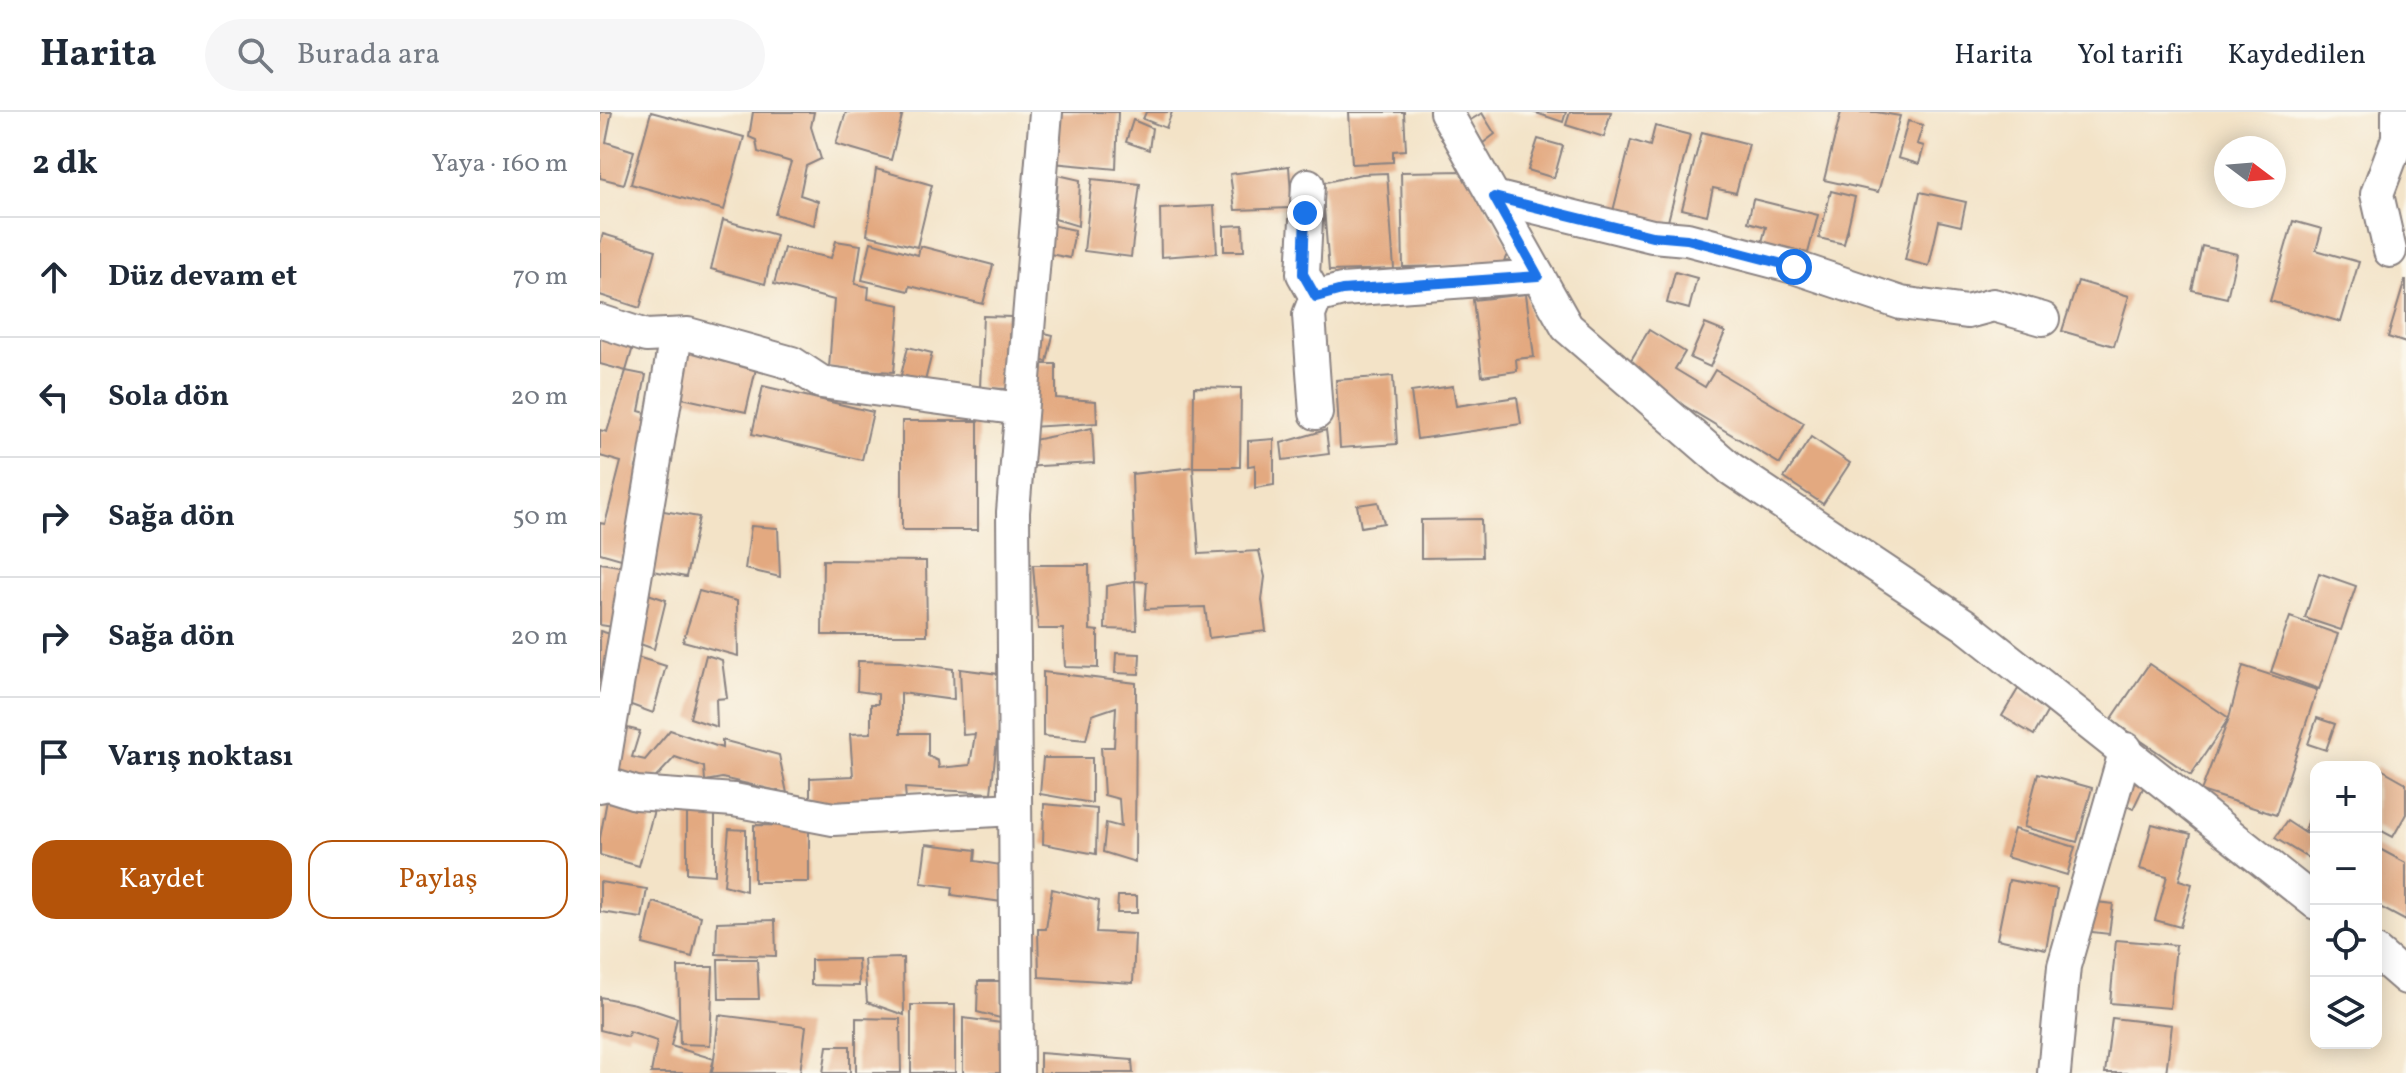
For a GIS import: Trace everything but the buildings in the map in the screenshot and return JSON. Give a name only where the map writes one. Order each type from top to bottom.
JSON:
[{"type":"street","points":[[1017,1073],[1013,512],[1046,112]]},
{"type":"street","points":[[1446,112],[1567,327],[1731,469],[1965,625],[2126,749],[2310,898]]},
{"type":"street","points":[[2390,251],[2377,194],[2398,138],[2398,112]]},
{"type":"street","points":[[1308,185],[1303,274],[1316,297]]},
{"type":"street","points":[[1494,197],[1652,236],[1687,239],[1794,267],[1901,303],[1967,312],[1993,305],[2043,319]]},
{"type":"street","points":[[1316,297],[1342,290],[1538,276]]},
{"type":"street","points":[[1316,297],[1309,315],[1316,413]]},
{"type":"street","points":[[600,321],[646,336],[688,334],[792,363],[821,382],[1021,409]]},
{"type":"street","points":[[676,335],[600,784],[636,793],[734,800],[833,819],[1015,809]]},
{"type":"street","points":[[2054,1073],[2064,966],[2126,749]]},
{"type":"street","points":[[2382,957],[2406,978]]},
{"type":"route","points":[[1305,213],[1303,274],[1316,297],[1342,290],[1538,276],[1494,197],[1652,236],[1687,239],[1794,267]]}]
